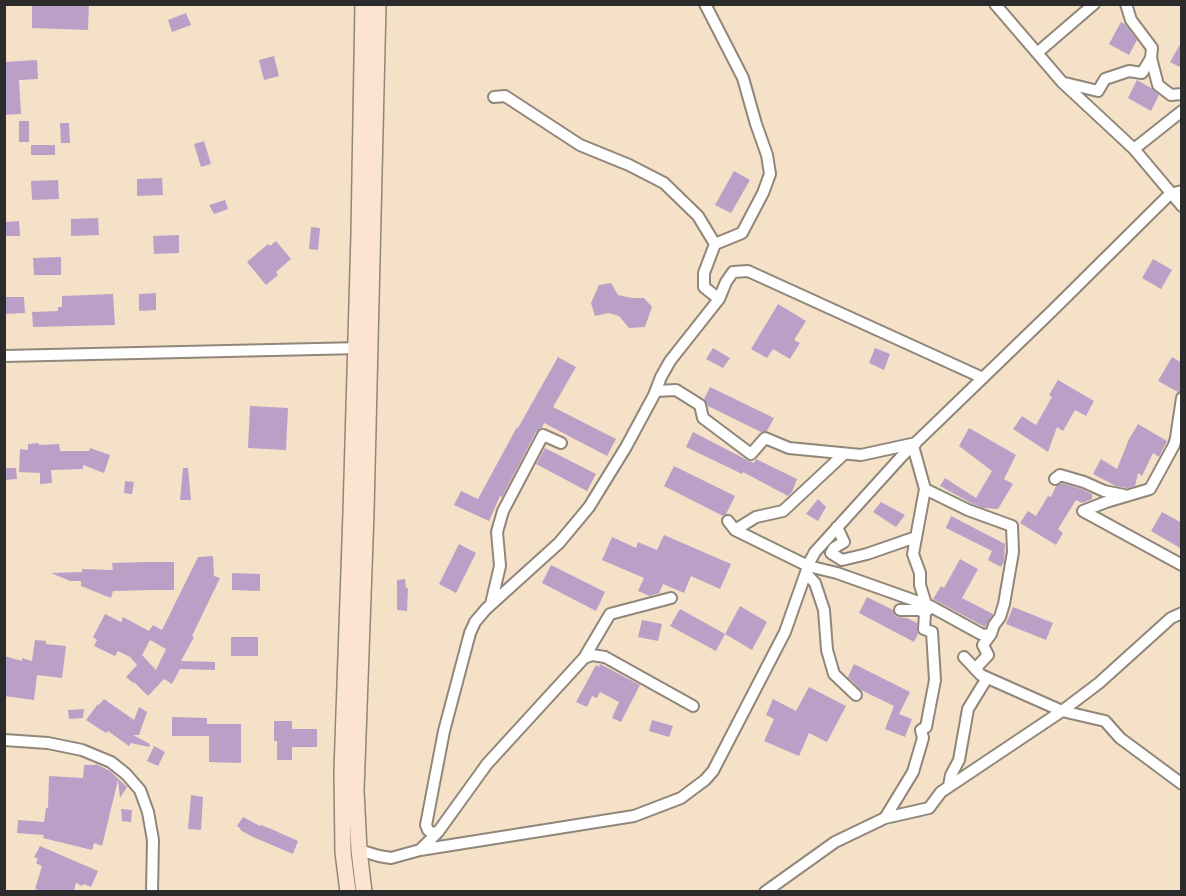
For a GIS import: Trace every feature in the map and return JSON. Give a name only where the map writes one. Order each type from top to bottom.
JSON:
[{"type":"main road","points":[[363,4],[363,348],[356,790],[364,891]]},
{"type":"main road","points":[[348,891],[343,852],[342,771],[351,513],[363,348],[378,4]]},
{"type":"street","points":[[705,4],[743,78],[767,155],[770,174],[763,193],[742,233],[715,244],[704,273],[705,287],[719,299]]},
{"type":"street","points":[[995,4],[1062,82],[1176,192],[1182,206]]},
{"type":"street","points":[[1037,53],[1094,4]]},
{"type":"street","points":[[1126,4],[1131,20],[1152,48],[1151,58],[1158,85],[1171,94],[1182,94]]},
{"type":"street","points":[[1062,82],[1098,91],[1105,79],[1129,71],[1142,73],[1151,58]]},
{"type":"street","points":[[494,98],[505,96],[580,145],[629,165],[664,183],[698,216],[715,244]]},
{"type":"street","points":[[1134,149],[1182,111]]},
{"type":"street","points":[[359,850],[391,858],[420,850],[634,816],[681,798],[705,780],[713,771],[785,632],[815,552],[914,444],[1176,192]]},
{"type":"street","points":[[438,832],[432,833],[426,825],[444,731],[470,633],[475,622],[490,605],[559,543],[589,507],[626,447],[670,361],[719,299],[733,272],[748,271],[983,378]]},
{"type":"street","points":[[4,356],[363,348]]},
{"type":"street","points":[[656,391],[676,390],[700,405],[703,418],[751,454],[765,438],[789,448],[861,455],[914,444]]},
{"type":"street","points":[[1182,398],[1176,438],[1150,489],[1083,511],[1182,565]]},
{"type":"street","points":[[490,605],[500,566],[497,532],[503,511],[543,435],[561,443]]},
{"type":"street","points":[[885,818],[913,771],[923,738],[921,730],[926,728],[929,717],[935,680],[932,632],[924,629],[927,608],[920,585],[920,573],[913,554],[926,489],[914,444]]},
{"type":"street","points":[[735,530],[756,517],[783,511],[844,454]]},
{"type":"street","points":[[1055,479],[1060,475],[1104,491],[1128,496]]},
{"type":"street","points":[[926,489],[968,510],[1012,526],[1013,552],[1004,604],[1000,617],[983,645],[988,656],[975,669]]},
{"type":"street","points":[[728,521],[735,530],[807,569],[837,573],[927,608],[981,634],[991,634]]},
{"type":"street","points":[[837,527],[844,542],[834,548],[831,554],[842,560],[916,537]]},
{"type":"street","points":[[807,569],[815,583],[824,610],[826,650],[834,674],[856,695]]},
{"type":"street","points":[[420,850],[438,832],[487,764],[584,658],[610,614],[671,598]]},
{"type":"street","points":[[900,610],[927,608]]},
{"type":"street","points":[[765,891],[835,842],[885,818],[929,808],[941,792],[1062,711],[1099,683],[1171,618],[1182,613]]},
{"type":"street","points":[[584,658],[592,655],[605,657],[693,706]]},
{"type":"street","points":[[964,657],[981,675],[987,678],[1062,711],[1105,720],[1120,738],[1182,784]]},
{"type":"street","points":[[949,786],[951,775],[959,760],[968,709],[987,678]]},
{"type":"street","points":[[4,740],[48,743],[82,750],[111,762],[126,774],[140,790],[148,812],[153,840],[152,891]]},
{"type":"building","points":[[32,4],[89,4],[88,30],[32,28]]},
{"type":"building","points":[[186,13],[191,25],[172,32],[168,20]]},
{"type":"building","points":[[1121,22],[1137,40],[1129,55],[1109,44]]},
{"type":"building","points":[[1182,41],[1182,68],[1170,62]]},
{"type":"building","points":[[274,56],[279,76],[264,80],[259,60]]},
{"type":"building","points":[[37,60],[38,79],[19,80],[21,114],[4,115],[4,62]]},
{"type":"building","points":[[1137,80],[1159,95],[1151,111],[1128,98]]},
{"type":"building","points":[[19,121],[29,121],[29,142],[19,142]]},
{"type":"building","points":[[60,123],[69,123],[70,143],[61,143]]},
{"type":"building","points":[[204,141],[211,164],[201,167],[194,144]]},
{"type":"building","points":[[31,145],[55,145],[55,155],[31,155]]},
{"type":"building","points":[[734,171],[750,180],[731,213],[715,205]]},
{"type":"building","points":[[162,178],[163,195],[137,196],[137,179]]},
{"type":"building","points":[[58,180],[59,199],[32,200],[31,181]]},
{"type":"building","points":[[225,200],[228,209],[214,214],[209,205]]},
{"type":"building","points":[[98,218],[99,235],[71,236],[71,219]]},
{"type":"building","points":[[19,221],[20,236],[4,236],[4,222]]},
{"type":"building","points":[[311,227],[320,228],[318,250],[309,249]]},
{"type":"building","points":[[179,235],[179,253],[154,254],[153,236]]},
{"type":"building","points":[[276,241],[291,259],[276,272],[278,275],[266,285],[247,262],[268,244],[270,246]]},
{"type":"building","points":[[61,257],[61,275],[34,275],[33,258]]},
{"type":"building","points":[[1153,259],[1172,270],[1161,289],[1142,278]]},
{"type":"building","points":[[611,283],[618,295],[644,298],[652,307],[645,327],[629,328],[619,316],[608,313],[595,316],[591,303],[599,285]]},
{"type":"building","points":[[156,293],[156,310],[139,311],[139,294]]},
{"type":"building","points":[[113,294],[115,325],[33,327],[32,312],[58,311],[58,307],[62,307],[62,296]]},
{"type":"building","points":[[4,297],[24,297],[25,313],[4,314]]},
{"type":"building","points":[[778,304],[806,321],[794,340],[800,343],[790,359],[773,349],[767,358],[751,349]]},
{"type":"building","points":[[713,348],[730,358],[723,368],[706,359]]},
{"type":"building","points":[[875,348],[890,354],[884,370],[869,363]]},
{"type":"building","points":[[558,357],[576,367],[553,407],[616,439],[607,456],[544,423],[542,428],[536,432],[502,497],[500,496],[489,521],[454,505],[461,491],[478,499]]},
{"type":"building","points":[[1172,357],[1182,363],[1182,391],[1178,392],[1158,381]]},
{"type":"building","points":[[1058,380],[1094,401],[1086,416],[1075,410],[1063,431],[1057,427],[1048,452],[1013,429],[1022,416],[1036,425],[1052,397],[1049,395]]},
{"type":"building","points":[[710,387],[774,418],[767,431],[761,432],[708,406],[704,399]]},
{"type":"building","points":[[250,406],[288,408],[286,450],[248,448]]},
{"type":"building","points":[[1138,424],[1167,441],[1159,457],[1153,453],[1142,476],[1138,473],[1135,486],[1127,488],[1116,486],[1093,474],[1101,459],[1117,469],[1129,439]]},
{"type":"building","points":[[969,428],[1016,455],[1004,479],[1013,484],[998,509],[983,508],[940,486],[945,478],[976,498],[992,471],[959,446]]},
{"type":"building","points":[[693,432],[747,460],[754,463],[756,459],[797,479],[792,492],[788,496],[743,472],[742,474],[686,447]]},
{"type":"building","points":[[39,443],[39,445],[59,444],[60,451],[89,451],[90,448],[110,455],[104,473],[83,465],[83,469],[51,470],[52,483],[40,484],[40,473],[19,472],[20,449],[28,450],[28,444]]},
{"type":"building","points":[[545,448],[596,474],[587,491],[536,464]]},
{"type":"building","points":[[674,466],[735,496],[726,514],[723,516],[664,486]]},
{"type":"building","points":[[4,468],[16,468],[17,479],[4,480]]},
{"type":"building","points":[[183,468],[188,468],[191,500],[180,500]]},
{"type":"building","points":[[125,481],[134,482],[132,494],[124,493]]},
{"type":"building","points":[[1062,483],[1092,494],[1092,499],[1082,503],[1076,500],[1058,529],[1063,533],[1056,545],[1020,523],[1028,511],[1036,516],[1048,496],[1051,497],[1056,486]]},
{"type":"building","points":[[818,499],[826,507],[818,521],[806,514]]},
{"type":"building","points":[[881,502],[905,515],[896,527],[873,512]]},
{"type":"building","points":[[1162,512],[1182,523],[1182,549],[1151,531]]},
{"type":"building","points":[[951,516],[1005,544],[1004,562],[1001,567],[988,560],[992,551],[946,528]]},
{"type":"building","points":[[664,535],[731,564],[720,589],[691,576],[684,593],[663,584],[659,593],[650,596],[638,591],[644,578],[602,560],[612,537],[636,548],[638,542],[657,550]]},
{"type":"building","points":[[459,544],[476,553],[456,593],[439,584]]},
{"type":"building","points":[[213,556],[214,576],[220,578],[181,661],[215,662],[215,670],[180,669],[172,684],[164,679],[148,696],[126,677],[137,665],[130,657],[118,651],[115,656],[94,646],[97,640],[93,637],[105,614],[121,622],[123,617],[149,631],[153,625],[162,630],[198,557]],"holes":[[[150,640],[166,649],[156,670],[142,655]]]},
{"type":"building","points":[[960,559],[978,569],[962,598],[993,614],[985,627],[933,599],[941,586],[944,588]]},
{"type":"building","points":[[174,562],[174,590],[113,591],[111,598],[81,586],[81,581],[70,581],[51,573],[82,572],[82,569],[113,570],[112,563]]},
{"type":"building","points":[[551,565],[605,592],[596,611],[542,583]]},
{"type":"building","points":[[232,573],[260,574],[260,591],[232,590]]},
{"type":"building","points":[[405,579],[406,588],[408,588],[407,611],[397,610],[397,580]]},
{"type":"building","points":[[867,597],[893,610],[897,617],[907,618],[917,623],[918,634],[914,642],[859,613]]},
{"type":"building","points":[[740,606],[767,622],[752,650],[725,634]]},
{"type":"building","points":[[1013,607],[1053,623],[1046,640],[1006,624]]},
{"type":"building","points":[[680,609],[725,634],[716,651],[670,626]]},
{"type":"building","points":[[642,620],[662,624],[658,641],[638,637]]},
{"type":"building","points":[[231,637],[258,637],[258,656],[231,656]]},
{"type":"building","points":[[35,640],[46,641],[46,644],[66,646],[62,678],[37,675],[34,700],[4,696],[4,656],[32,661]]},
{"type":"building","points":[[600,664],[640,685],[621,722],[612,718],[619,702],[600,692],[597,698],[592,696],[587,707],[576,702],[596,665],[599,667]]},
{"type":"building","points":[[854,664],[910,692],[899,714],[912,719],[905,737],[885,729],[894,706],[861,690],[848,677]]},
{"type":"building","points":[[809,687],[846,706],[827,742],[809,733],[799,756],[764,741],[774,719],[766,715],[773,699],[796,711]]},
{"type":"building","points":[[104,699],[134,720],[139,707],[147,712],[139,735],[133,735],[150,744],[149,747],[131,743],[129,746],[108,731],[106,733],[86,720]]},
{"type":"building","points":[[84,709],[83,718],[69,719],[68,710]]},
{"type":"building","points":[[172,717],[207,718],[207,724],[241,724],[241,763],[209,762],[209,736],[172,736]]},
{"type":"building","points":[[652,720],[673,726],[669,737],[649,731]]},
{"type":"building","points":[[274,721],[292,721],[292,729],[317,729],[317,747],[292,747],[292,760],[277,760]]},
{"type":"building","points":[[154,746],[165,752],[158,766],[147,761]]},
{"type":"building","points":[[96,764],[110,771],[127,787],[120,798],[118,780],[102,846],[94,843],[92,850],[43,838],[44,835],[17,833],[18,820],[44,822],[46,808],[48,808],[49,776],[83,778],[84,765]]},
{"type":"building","points":[[191,795],[203,797],[201,830],[188,829]]},
{"type":"building","points":[[121,809],[132,810],[131,822],[122,821]]},
{"type":"building","points":[[243,817],[298,841],[293,854],[240,830],[237,826]]},
{"type":"building","points":[[40,846],[98,871],[91,887],[76,883],[74,891],[35,889],[42,866],[36,863],[38,859],[34,857]]}]
